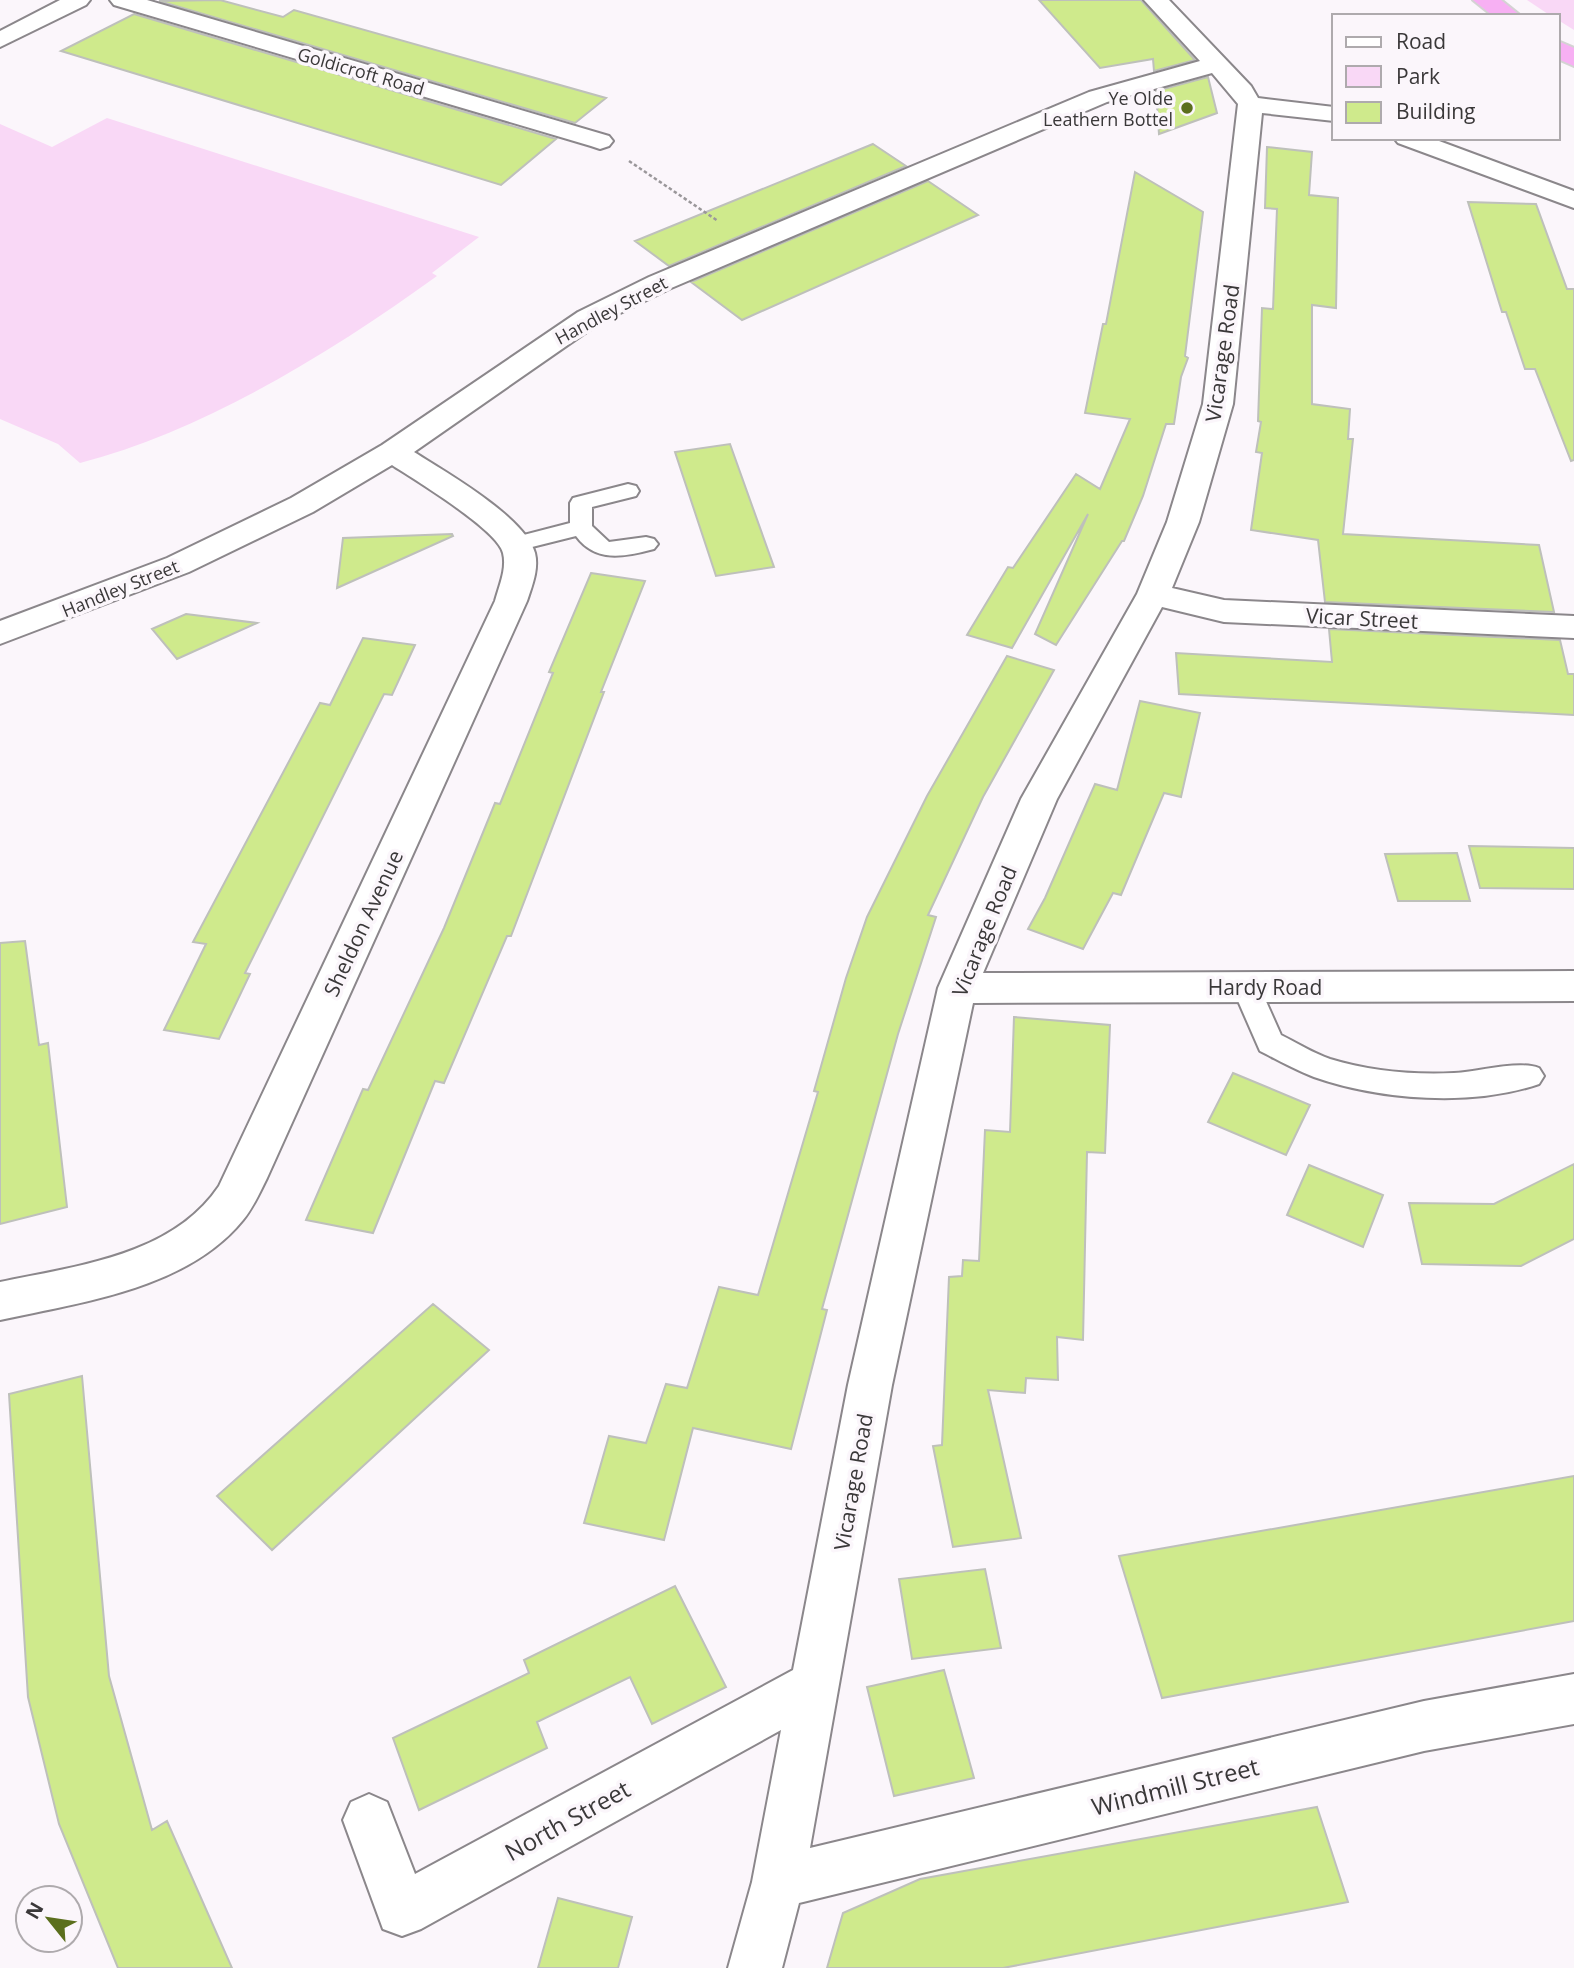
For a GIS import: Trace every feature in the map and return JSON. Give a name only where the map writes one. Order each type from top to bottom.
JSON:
[{"type":"highway","points":[[1485,0],[1506,14]]},
{"type":"street","points":[[2,37],[78,0]]},
{"type":"street","name":"Goldicroft Road","points":[[122,0],[600,141]]},
{"type":"street","points":[[1157,0],[1242,91],[1250,104],[1332,114]]},
{"type":"street","name":"Handley Street","points":[[0,633],[178,565],[302,505],[393,452],[588,318],[659,283],[1098,97],[1174,74],[1215,65]]},
{"type":"street","name":"Vicarage Road","points":[[755,1968],[778,1882],[870,1385],[957,988],[1040,799],[1153,594],[1183,522],[1218,404],[1250,104]]},
{"type":"street","points":[[1412,140],[1574,200]]},
{"type":"street","points":[[393,452],[494,523],[516,544]]},
{"type":"street","name":"Sheldon Avenue","points":[[0,1301],[126,1272],[165,1257],[199,1236],[227,1209],[246,1178],[511,601],[521,566],[516,544]]},
{"type":"street","name":"Vicar Street","points":[[1153,594],[1224,611],[1574,627]]},
{"type":"street","name":"Hardy Road","points":[[957,988],[1574,986]]},
{"type":"street","name":"North Street","points":[[369,1820],[402,1910],[816,1684]]},
{"type":"street","name":"Windmill Street","points":[[778,1882],[1424,1726],[1574,1699]]},
{"type":"lane","points":[[628,491],[581,503],[581,527],[599,548],[606,550],[646,544]]},
{"type":"lane","points":[[516,544],[581,527]]},
{"type":"lane","points":[[1246,987],[1270,1043],[1328,1070],[1402,1086],[1485,1084],[1529,1076]]},
{"type":"path","points":[[600,141],[750,243]]},
{"type":"green space","points":[[1527,0],[1574,0],[1574,30],[1560,21],[1560,14],[1548,14]]},
{"type":"green space","points":[[107,118],[479,237],[432,273],[437,276],[397,304],[266,386],[174,431],[80,463],[58,444],[0,419],[0,124],[52,147]]},
{"type":"building","points":[[220,0],[283,17],[294,10],[606,98],[575,123],[159,1]]},
{"type":"building","points":[[1039,0],[1141,0],[1195,60],[1154,71],[1153,59],[1100,68]]},
{"type":"building","points":[[134,14],[556,139],[501,185],[61,51]]},
{"type":"building","name":"Ye Olde Leathern Bottel","points":[[1208,77],[1217,113],[1159,134],[1156,91]]},
{"type":"building","points":[[873,144],[906,166],[669,266],[635,241]]},
{"type":"building","points":[[1267,147],[1312,152],[1309,195],[1338,198],[1336,308],[1312,305],[1312,404],[1350,409],[1348,439],[1353,439],[1343,534],[1539,545],[1554,612],[1325,602],[1318,540],[1251,530],[1262,453],[1256,452],[1261,422],[1258,421],[1262,308],[1273,309],[1277,209],[1265,208]]},
{"type":"building","points":[[1135,172],[1203,212],[1185,356],[1188,358],[1181,377],[1174,424],[1166,424],[1143,496],[1124,541],[1056,645],[1035,634],[1088,514],[1012,648],[967,635],[1008,567],[1013,568],[1076,474],[1100,489],[1130,419],[1085,413],[1103,324],[1106,324]]},
{"type":"building","points":[[928,181],[978,215],[742,320],[691,282]]},
{"type":"building","points":[[1468,202],[1536,204],[1567,289],[1574,289],[1574,460],[1571,461],[1535,369],[1525,369],[1506,312],[1502,312]]},
{"type":"building","points":[[730,444],[774,567],[716,576],[675,452]]},
{"type":"building","points":[[453,536],[337,588],[343,538]]},
{"type":"building","points":[[591,573],[645,581],[511,936],[507,936],[444,1083],[435,1081],[373,1233],[306,1220],[363,1089],[368,1090],[444,928],[495,803],[500,804],[553,673],[549,672]]},
{"type":"building","points":[[186,614],[257,623],[177,659],[152,629]]},
{"type":"building","points":[[1329,629],[1560,640],[1568,674],[1574,674],[1574,715],[1179,694],[1176,653],[1332,662]]},
{"type":"building","points":[[363,638],[415,645],[392,695],[384,694],[245,973],[250,974],[219,1039],[164,1030],[206,944],[193,942],[320,703],[330,705]]},
{"type":"building","points":[[1007,656],[1054,670],[983,797],[928,915],[936,917],[898,1034],[822,1309],[827,1310],[791,1449],[693,1428],[664,1540],[584,1523],[609,1436],[646,1443],[666,1384],[687,1388],[719,1287],[758,1295],[818,1092],[814,1091],[846,978],[867,917],[927,796]]},
{"type":"building","points":[[1140,701],[1200,713],[1181,797],[1164,793],[1121,895],[1113,893],[1083,949],[1028,929],[1045,898],[1095,784],[1117,790]]},
{"type":"building","points":[[1469,846],[1574,848],[1574,889],[1480,888]]},
{"type":"building","points":[[1457,853],[1470,901],[1398,901],[1385,854]]},
{"type":"building","points":[[25,941],[39,1045],[48,1043],[67,1207],[0,1224],[0,943]]},
{"type":"building","points":[[1014,1017],[1110,1025],[1105,1153],[1087,1152],[1083,1340],[1057,1337],[1058,1380],[1026,1378],[1025,1393],[988,1390],[1021,1538],[953,1547],[933,1446],[942,1445],[949,1277],[962,1276],[963,1260],[979,1261],[985,1130],[1010,1132]]},
{"type":"building","points":[[1233,1073],[1310,1105],[1286,1155],[1208,1122]]},
{"type":"building","points":[[1574,1164],[1574,1239],[1521,1266],[1422,1264],[1409,1203],[1494,1204]]},
{"type":"building","points":[[1309,1165],[1383,1195],[1363,1247],[1287,1215]]},
{"type":"building","points":[[433,1304],[489,1350],[272,1550],[217,1496]]},
{"type":"building","points":[[82,1376],[109,1676],[152,1830],[167,1821],[232,1968],[118,1968],[59,1824],[28,1697],[9,1394]]},
{"type":"building","points":[[1574,1476],[1574,1621],[1162,1698],[1119,1556]]},
{"type":"building","points":[[985,1569],[1001,1648],[912,1659],[899,1579]]},
{"type":"building","points":[[675,1586],[726,1687],[652,1724],[630,1677],[537,1722],[547,1748],[419,1810],[393,1738],[529,1673],[524,1660]]},
{"type":"building","points":[[944,1670],[974,1778],[894,1796],[867,1687]]},
{"type":"building","points":[[1317,1807],[1348,1902],[1003,1968],[827,1968],[843,1913],[920,1879]]},
{"type":"building","points":[[558,1898],[632,1917],[618,1968],[538,1968]]},
{"type":"place","name":"Ye Olde Leathern Bottel","points":[[1187,108]]}]
